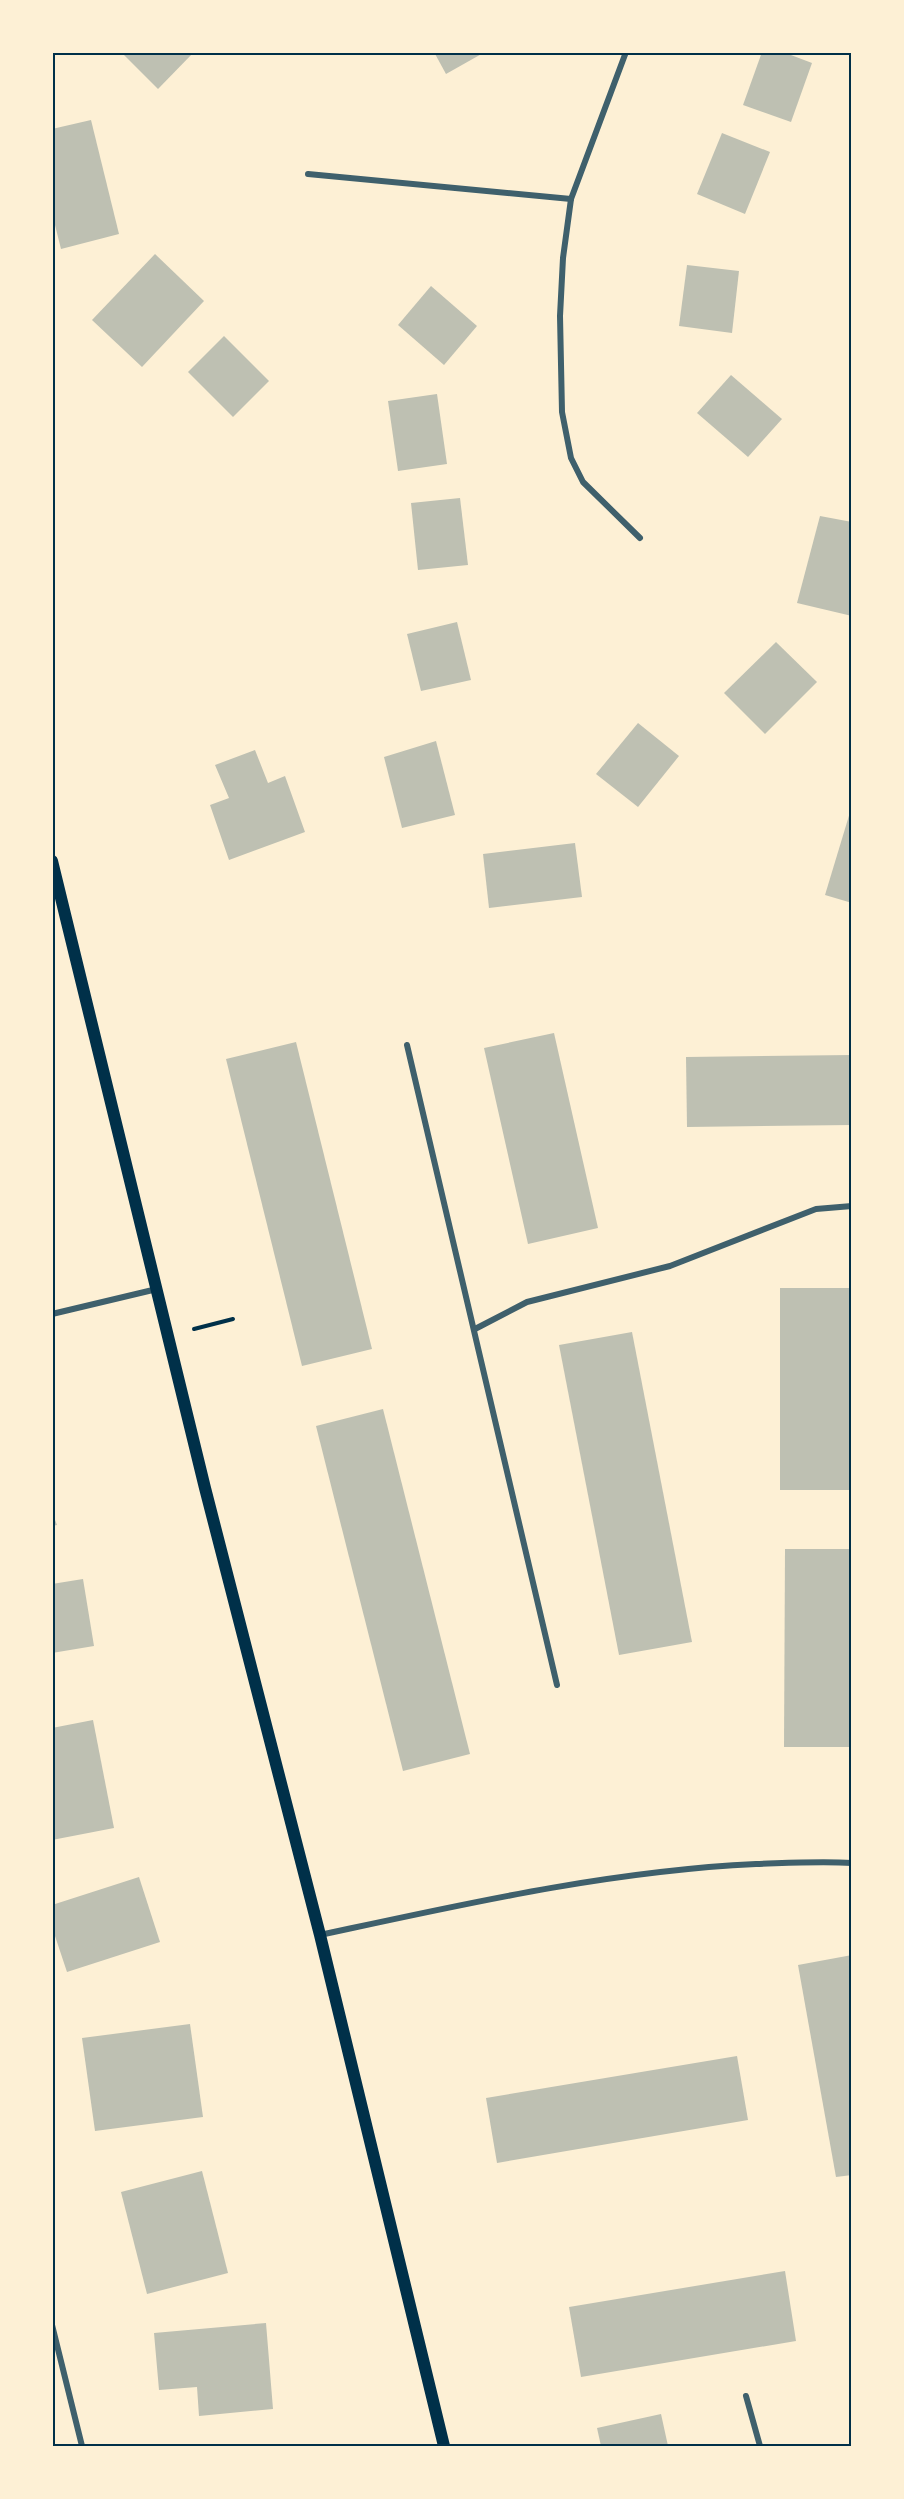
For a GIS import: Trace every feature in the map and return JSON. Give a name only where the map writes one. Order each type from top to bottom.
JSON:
[{"type":"main road","points":[[52,861],[205,1488],[320,1935],[444,2446]]},
{"type":"street","points":[[626,52],[578,177],[572,199],[563,258],[560,316],[562,412],[572,458],[583,482],[640,538]]},
{"type":"street","points":[[308,174],[572,199]]},
{"type":"street","points":[[407,1045],[557,1685]]},
{"type":"street","points":[[475,1329],[527,1302],[670,1266],[816,1209],[852,1206]]},
{"type":"street","points":[[52,1314],[158,1289]]},
{"type":"street","points":[[320,1935],[580,1882],[703,1867],[825,1861],[852,1863]]},
{"type":"street","points":[[52,2325],[82,2446]]},
{"type":"street","points":[[746,2396],[760,2446]]},
{"type":"path","points":[[188,1330],[232,1319]]},
{"type":"building","points":[[121,52],[194,52],[158,89]]},
{"type":"building","points":[[434,52],[485,52],[446,74]]},
{"type":"building","points":[[762,52],[783,52],[812,63],[791,122],[743,105]]},
{"type":"building","points":[[91,120],[119,234],[61,249],[52,213],[52,129]]},
{"type":"building","points":[[722,133],[770,152],[745,214],[697,194]]},
{"type":"building","points":[[155,254],[204,301],[142,367],[92,320]]},
{"type":"building","points":[[687,265],[739,271],[732,333],[679,326]]},
{"type":"building","points":[[431,286],[477,326],[444,365],[398,325]]},
{"type":"building","points":[[224,336],[269,381],[233,417],[188,372]]},
{"type":"building","points":[[731,375],[782,419],[748,457],[697,413]]},
{"type":"building","points":[[437,394],[447,464],[398,471],[388,401]]},
{"type":"building","points":[[460,498],[468,565],[418,570],[411,503]]},
{"type":"building","points":[[820,516],[852,522],[852,616],[797,603]]},
{"type":"building","points":[[457,622],[471,680],[421,691],[407,634]]},
{"type":"building","points":[[776,642],[817,682],[765,734],[724,693]]},
{"type":"building","points":[[638,723],[679,756],[638,807],[596,774]]},
{"type":"building","points":[[436,741],[455,815],[402,828],[384,757]]},
{"type":"building","points":[[255,750],[268,783],[285,776],[305,832],[229,860],[210,805],[229,798],[215,765]]},
{"type":"building","points":[[852,809],[852,903],[825,895]]},
{"type":"building","points":[[575,843],[582,897],[489,908],[483,854]]},
{"type":"building","points":[[554,1033],[598,1228],[528,1244],[484,1048]]},
{"type":"building","points":[[296,1042],[372,1349],[302,1366],[226,1059]]},
{"type":"building","points":[[852,1055],[852,1125],[687,1127],[686,1057]]},
{"type":"building","points":[[780,1288],[852,1288],[852,1490],[780,1490]]},
{"type":"building","points":[[632,1332],[692,1642],[619,1655],[559,1345]]},
{"type":"building","points":[[383,1409],[470,1754],[403,1771],[316,1426]]},
{"type":"building","points":[[52,1512],[57,1525],[52,1526]]},
{"type":"building","points":[[785,1549],[852,1549],[852,1747],[784,1747]]},
{"type":"building","points":[[83,1579],[94,1646],[52,1653],[52,1584]]},
{"type":"building","points":[[93,1720],[114,1828],[52,1840],[52,1728]]},
{"type":"building","points":[[139,1877],[160,1942],[67,1972],[52,1927],[52,1905]]},
{"type":"building","points":[[852,1955],[852,2175],[836,2177],[798,1965]]},
{"type":"building","points":[[190,2024],[203,2117],[95,2131],[82,2038]]},
{"type":"building","points":[[737,2056],[748,2120],[497,2163],[486,2098]]},
{"type":"building","points":[[202,2171],[228,2273],[147,2294],[121,2192]]},
{"type":"building","points":[[785,2271],[796,2341],[581,2377],[569,2307]]},
{"type":"building","points":[[266,2323],[273,2409],[199,2416],[197,2387],[159,2390],[154,2333]]},
{"type":"building","points":[[661,2414],[668,2446],[601,2446],[597,2428]]}]
